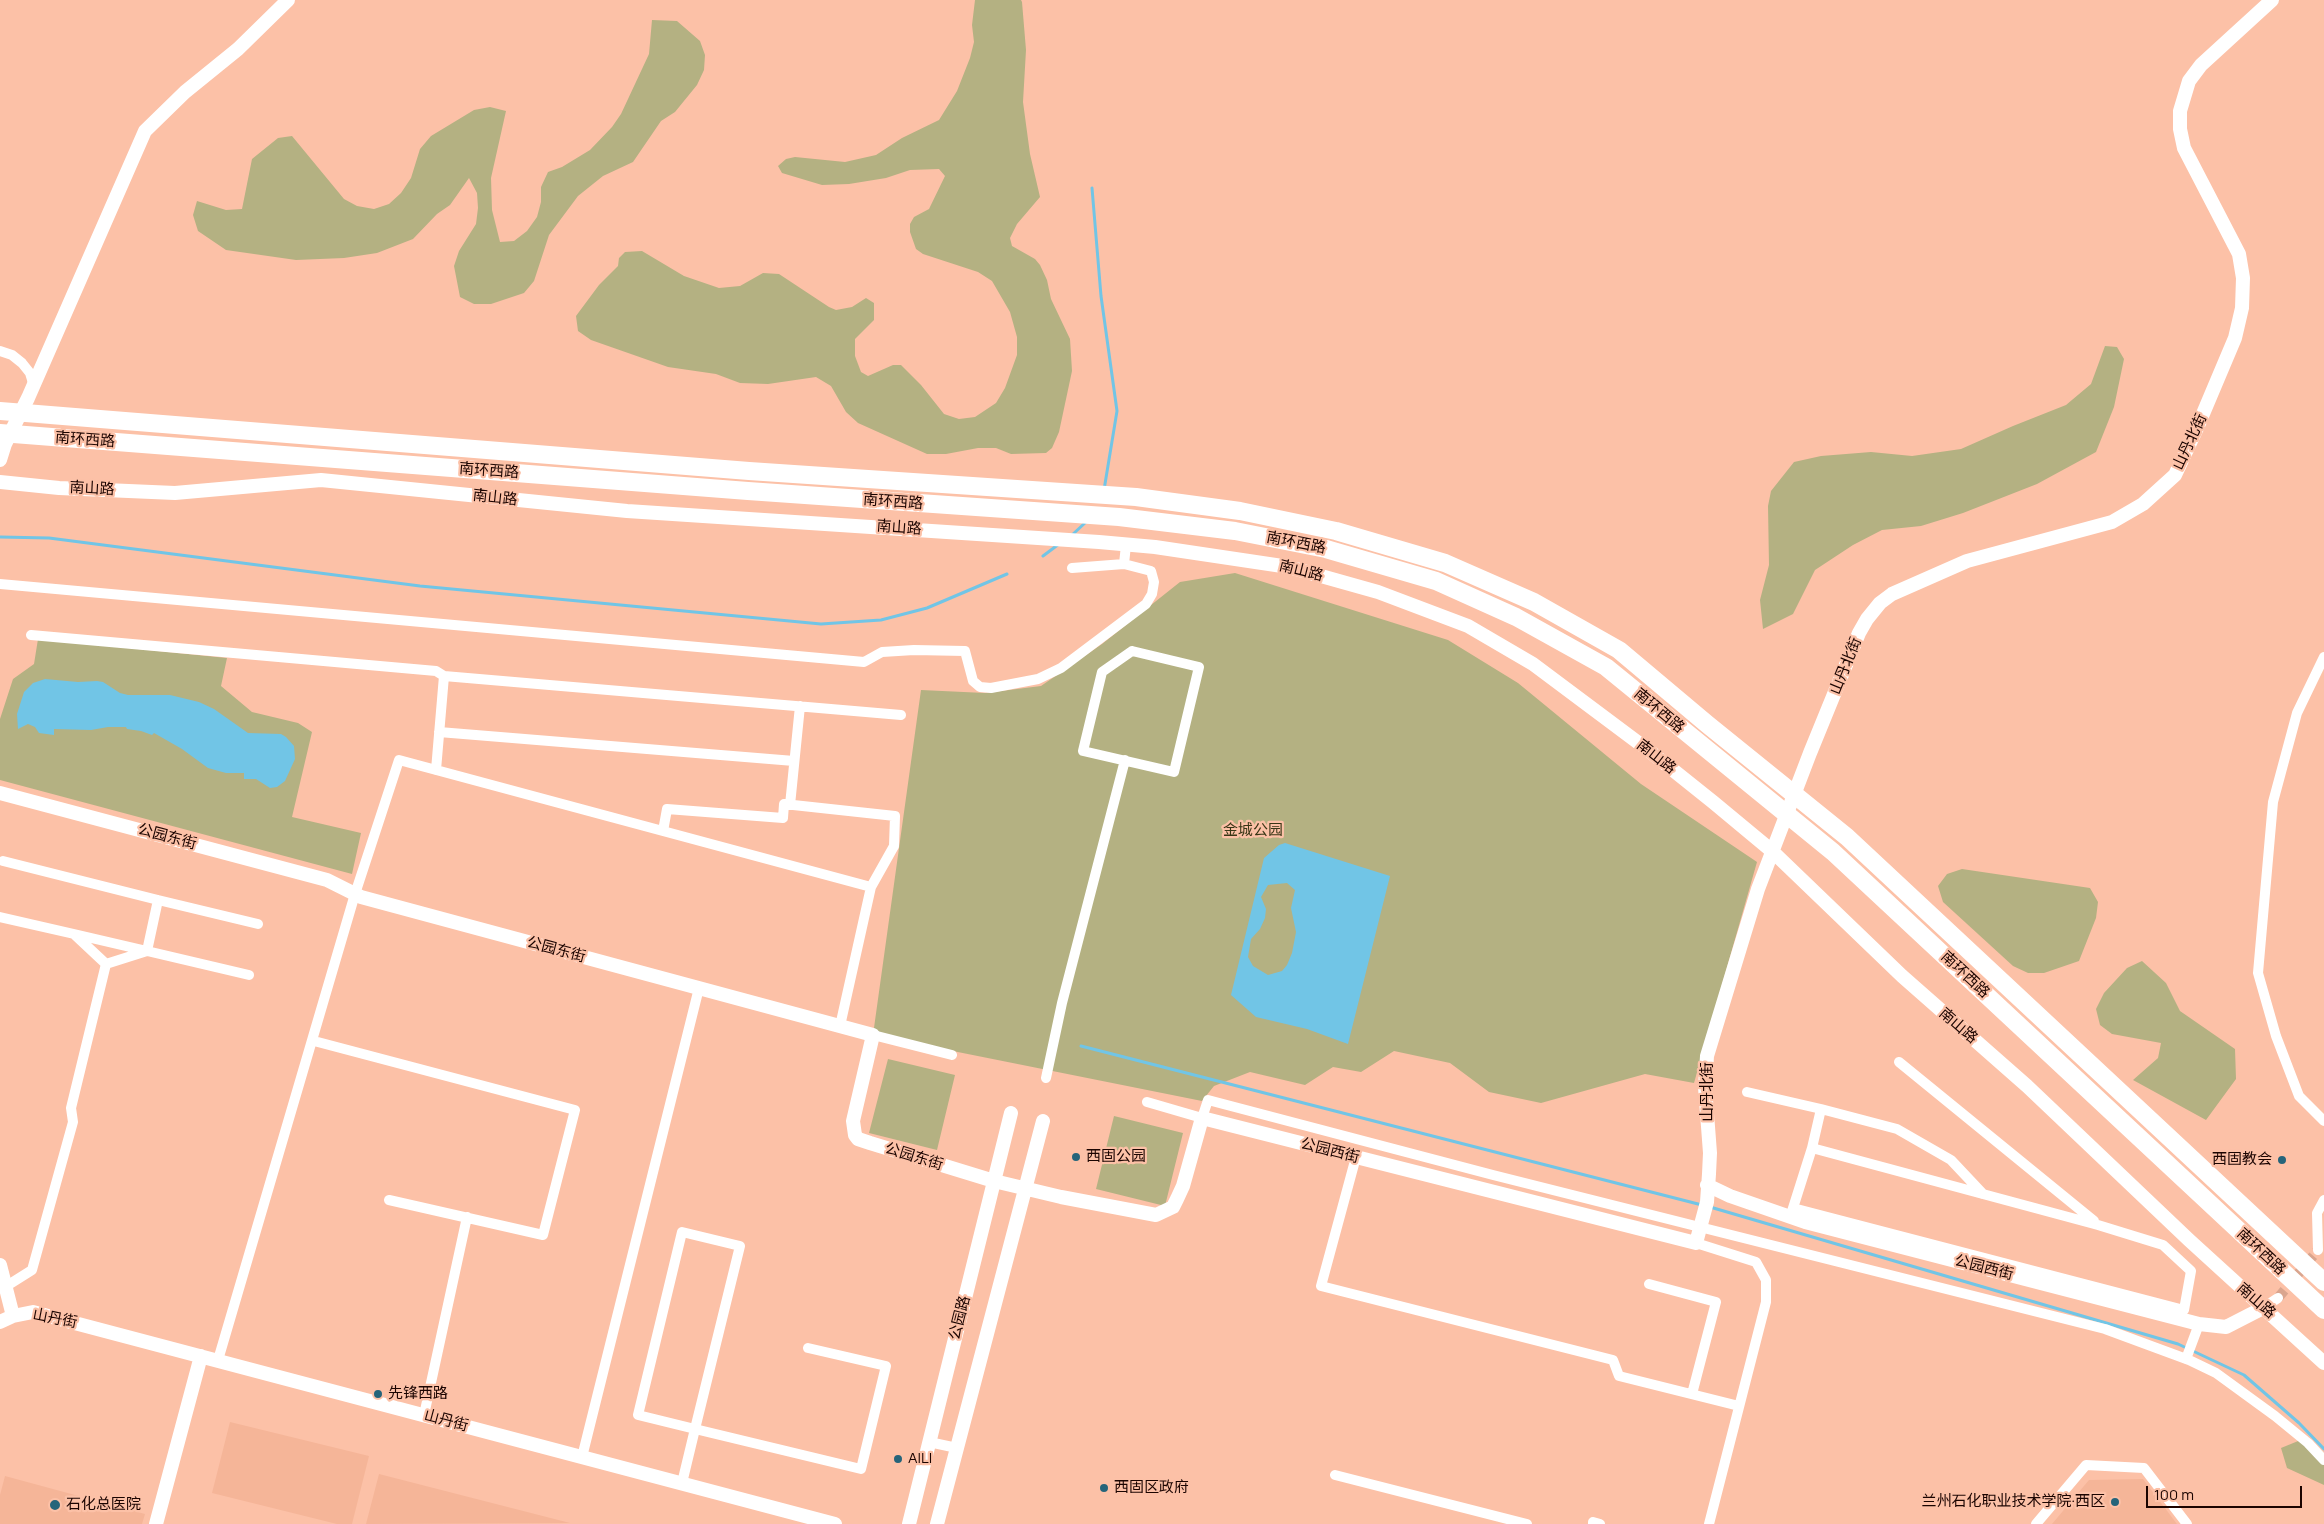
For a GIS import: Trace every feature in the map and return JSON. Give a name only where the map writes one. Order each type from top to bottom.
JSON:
[{"type":"highway","name":"南环西路","points":[[0,412],[1029,491],[1136,497],[1240,510],[1336,530],[1445,562],[1525,598],[1619,650],[1847,837],[2324,1282]]},
{"type":"highway","name":"南环西路","points":[[0,433],[1023,512],[1119,517],[1234,531],[1326,549],[1445,585],[1516,617],[1606,667],[1833,852],[2324,1310]]},
{"type":"street","points":[[0,460],[5,444],[34,386],[145,131],[184,92],[238,49],[288,0]]},
{"type":"street","name":"山丹北街","points":[[1696,1243],[1707,1202],[1710,1152],[1705,1087],[1707,1056],[1758,889],[1859,633],[1880,603],[1911,584],[1967,561],[2112,522],[2143,504],[2175,476],[2235,338],[2242,308],[2244,278],[2240,254],[2184,148],[2180,120],[2182,100],[2189,81],[2201,65],[2272,0]]},
{"type":"street","points":[[0,351],[12,355],[22,363],[30,373],[34,386]]},
{"type":"street","name":"南山路","points":[[0,482],[59,488],[175,493],[321,480],[627,511],[1126,544],[1289,567],[1378,592],[1468,626],[1532,664],[1648,750],[1772,851],[1902,976],[2027,1086],[2324,1363]]},
{"type":"street","points":[[1124,564],[1126,544]]},
{"type":"street","points":[[0,584],[864,662],[882,652],[914,650],[965,651],[973,681],[980,687],[991,688],[1038,679],[1061,668],[1146,604],[1154,589],[1151,571],[1124,564],[1072,568]]},
{"type":"street","points":[[31,635],[436,671],[444,676],[901,715]]},
{"type":"street","points":[[1132,651],[1199,666],[1174,772],[1125,760],[1083,751],[1102,672],[1132,651]]},
{"type":"street","points":[[2324,657],[2297,712],[2273,802],[2258,973],[2276,1036],[2299,1096],[2324,1121]]},
{"type":"street","points":[[436,770],[444,676]]},
{"type":"street","points":[[790,805],[800,706]]},
{"type":"street","points":[[439,732],[794,760]]},
{"type":"street","points":[[218,1360],[314,1041],[355,894],[399,760],[871,888]]},
{"type":"street","points":[[1046,1078],[1062,1003],[1125,760]]},
{"type":"street","name":"公园东街","points":[[0,793],[327,880],[355,894],[872,1035],[853,1121],[855,1135],[858,1139],[994,1181]]},
{"type":"street","points":[[663,832],[667,809],[783,818],[784,804],[895,816],[894,846],[871,888],[840,1026]]},
{"type":"street","points":[[2,861],[258,924]]},
{"type":"street","points":[[147,951],[158,900]]},
{"type":"street","points":[[0,917],[249,975]]},
{"type":"street","points":[[74,934],[106,964]]},
{"type":"street","points":[[106,964],[147,951]]},
{"type":"street","points":[[6,1287],[32,1270],[73,1122],[71,1108],[106,964]]},
{"type":"street","points":[[582,1456],[699,988]]},
{"type":"street","points":[[872,1035],[952,1055]]},
{"type":"street","points":[[314,1041],[575,1110],[543,1235],[389,1200]]},
{"type":"street","points":[[1899,1062],[2098,1225]]},
{"type":"street","points":[[1747,1092],[1897,1129],[1952,1160],[1984,1194]]},
{"type":"street","points":[[994,1181],[1156,1215],[1164,1212],[1173,1207],[1183,1186],[1208,1100],[1493,1175],[1700,1223],[2105,1329],[2187,1356],[2237,1388],[2308,1443],[2324,1460]]},
{"type":"street","points":[[1147,1102],[1202,1118]]},
{"type":"street","points":[[1812,1148],[2098,1225],[2163,1245],[2191,1272],[2184,1310],[1792,1213],[1812,1148],[1821,1109]]},
{"type":"street","name":"公园路","points":[[909,1524],[1011,1113]]},
{"type":"street","name":"公园西街","points":[[1202,1118],[1696,1243]]},
{"type":"street","name":"公园路","points":[[937,1524],[1043,1120]]},
{"type":"street","points":[[1356,1157],[1321,1286],[1613,1360],[1619,1376],[1739,1406]]},
{"type":"street","name":"公园西街","points":[[1707,1185],[1730,1196],[2197,1329],[2226,1327],[2263,1308]]},
{"type":"street","points":[[2318,1250],[2317,1213],[2324,1200]]},
{"type":"street","points":[[424,1415],[467,1218]]},
{"type":"street","points":[[682,1483],[695,1429],[740,1246],[682,1232],[638,1415],[695,1429],[861,1469],[886,1366],[808,1348]]},
{"type":"street","points":[[1696,1243],[1756,1262],[1766,1280],[1766,1302],[1709,1524]]},
{"type":"street","points":[[0,1265],[6,1287],[6,1319]]},
{"type":"street","points":[[1649,1284],[1716,1302],[1692,1394]]},
{"type":"street","points":[[2263,1308],[2278,1298]]},
{"type":"street","name":"山丹街","points":[[6,1319],[33,1312],[835,1524]]},
{"type":"street","points":[[2187,1356],[2197,1329]]},
{"type":"street","points":[[156,1524],[201,1356]]},
{"type":"street","points":[[929,1442],[957,1448]]},
{"type":"street","points":[[2036,1524],[2086,1465],[2144,1468],[2187,1524]]},
{"type":"street","points":[[1335,1475],[1527,1524]]},
{"type":"street","points":[[1593,1524],[1600,1524]]},
{"type":"shaded area","points":[[230,1422],[369,1456],[352,1524],[337,1524],[212,1493]]},
{"type":"shaded area","points":[[379,1474],[570,1523],[366,1524]]},
{"type":"shaded area","name":"石化总医院","points":[[5,1476],[145,1514],[142,1524],[0,1524],[0,1495]]},
{"type":"shaded area","name":"兰州石化职业技术学院·西区","points":[[2143,1479],[2177,1524],[2052,1524],[2089,1480]]},
{"type":"green space","points":[[975,0],[1021,0],[1022,2],[1026,50],[1023,102],[1030,154],[1040,197],[1017,224],[1010,238],[1012,246],[1035,259],[1040,265],[1047,280],[1051,299],[1070,339],[1072,371],[1059,432],[1052,448],[1046,453],[1011,454],[996,448],[978,448],[946,454],[927,454],[858,423],[846,412],[831,386],[816,377],[768,384],[740,383],[716,374],[668,367],[591,340],[578,331],[576,316],[599,285],[618,266],[619,258],[625,252],[642,251],[684,276],[719,288],[740,286],[763,273],[779,274],[836,310],[852,307],[866,298],[874,303],[874,320],[855,339],[855,356],[861,372],[868,376],[893,365],[901,365],[921,385],[944,414],[959,419],[975,417],[996,403],[1005,388],[1017,355],[1017,337],[1010,312],[992,281],[978,272],[923,254],[916,249],[910,232],[910,224],[914,217],[929,209],[945,176],[939,169],[910,170],[886,178],[849,184],[822,185],[782,173],[778,166],[786,159],[795,157],[845,162],[876,155],[902,138],[939,120],[957,91],[970,58],[974,42],[972,25]]},
{"type":"green space","points":[[652,20],[677,21],[700,41],[705,55],[704,70],[697,85],[675,112],[661,121],[633,162],[603,176],[578,196],[549,235],[534,281],[524,293],[491,304],[474,304],[460,297],[454,266],[459,251],[476,224],[478,208],[477,193],[469,178],[450,205],[437,214],[413,239],[377,253],[344,258],[296,260],[226,250],[198,231],[193,215],[197,201],[226,210],[242,209],[252,159],[278,138],[292,136],[344,199],[357,206],[374,209],[389,204],[401,193],[411,178],[420,149],[431,136],[474,110],[490,107],[506,111],[491,178],[492,210],[500,242],[514,241],[527,231],[537,217],[541,202],[541,187],[548,172],[562,167],[590,150],[612,127],[621,114],[649,54]]},
{"type":"green space","points":[[2105,346],[2117,347],[2124,359],[2114,407],[2096,452],[2037,484],[1963,513],[1921,526],[1882,530],[1853,545],[1815,570],[1793,614],[1763,629],[1760,600],[1769,565],[1768,506],[1771,491],[1794,462],[1821,456],[1871,452],[1912,456],[1961,449],[2066,405],[2091,384]]},
{"type":"green space","name":"金城公园","points":[[1235,573],[1448,640],[1518,683],[1641,784],[1757,862],[1694,1083],[1645,1074],[1541,1103],[1489,1092],[1450,1063],[1394,1051],[1361,1072],[1333,1067],[1305,1085],[1250,1072],[1214,1086],[1202,1101],[873,1035],[921,690],[985,693],[1041,686],[1102,644],[1180,582]]},
{"type":"green space","points":[[38,639],[227,658],[221,686],[252,712],[298,723],[312,732],[292,817],[361,833],[352,874],[0,780],[0,719],[13,679],[34,664]]},
{"type":"green space","points":[[1962,869],[2090,888],[2098,902],[2096,918],[2079,961],[2044,973],[2028,973],[2013,966],[1943,902],[1938,886],[1947,874]]},
{"type":"green space","points":[[2142,961],[2166,983],[2180,1011],[2235,1049],[2236,1079],[2206,1120],[2133,1080],[2158,1058],[2161,1043],[2112,1034],[2100,1025],[2096,1009],[2104,993],[2127,968]]},
{"type":"green space","points":[[888,1059],[955,1075],[937,1150],[869,1133]]},
{"type":"green space","points":[[1114,1116],[1183,1133],[1165,1206],[1096,1189]]},
{"type":"green space","points":[[2308,1437],[2324,1453],[2324,1485],[2287,1468],[2281,1448]]},
{"type":"water","points":[[45,679],[78,682],[97,681],[103,682],[120,693],[128,695],[170,695],[199,702],[214,709],[248,733],[281,734],[294,746],[295,759],[285,781],[277,787],[270,788],[256,779],[244,779],[244,773],[226,773],[208,768],[182,749],[154,733],[152,735],[127,729],[126,727],[108,727],[91,730],[54,729],[54,735],[39,733],[35,727],[28,724],[18,729],[17,714],[24,692],[33,683]]},
{"type":"water","points":[[1285,843],[1390,876],[1348,1044],[1307,1029],[1256,1017],[1231,995],[1264,858],[1279,845]],"holes":[[[1287,883],[1295,890],[1291,908],[1296,932],[1292,953],[1282,971],[1268,975],[1253,966],[1248,957],[1251,939],[1260,929],[1265,918],[1266,909],[1261,897],[1268,885]]]},
{"type":"waterway","points":[[1092,188],[1101,296],[1117,411],[1104,490]]},
{"type":"waterway","points":[[1072,535],[1086,522]]},
{"type":"waterway","points":[[0,537],[49,538],[420,586],[821,624],[881,620],[927,608],[1007,574]]},
{"type":"waterway","points":[[1043,556],[1059,544]]},
{"type":"waterway","points":[[1081,1046],[1702,1205]]},
{"type":"waterway","points":[[1710,1207],[2178,1344],[2244,1375],[2299,1423],[2324,1449]]},
{"type":"tunnel","points":[[2278,1298],[2318,1250]]},
{"type":"place","name":"西固公园","points":[[1076,1157]]},
{"type":"place","name":"西固教会","points":[[2282,1160]]},
{"type":"place","name":"先锋西路","points":[[378,1394]]},
{"type":"place","name":"AILI","points":[[898,1459]]},
{"type":"place","name":"西固区政府","points":[[1104,1488]]},
{"type":"place","name":"兰州石化职业技术学院·西区","points":[[2115,1502]]},
{"type":"place","name":"石化总医院","points":[[55,1505]]}]
